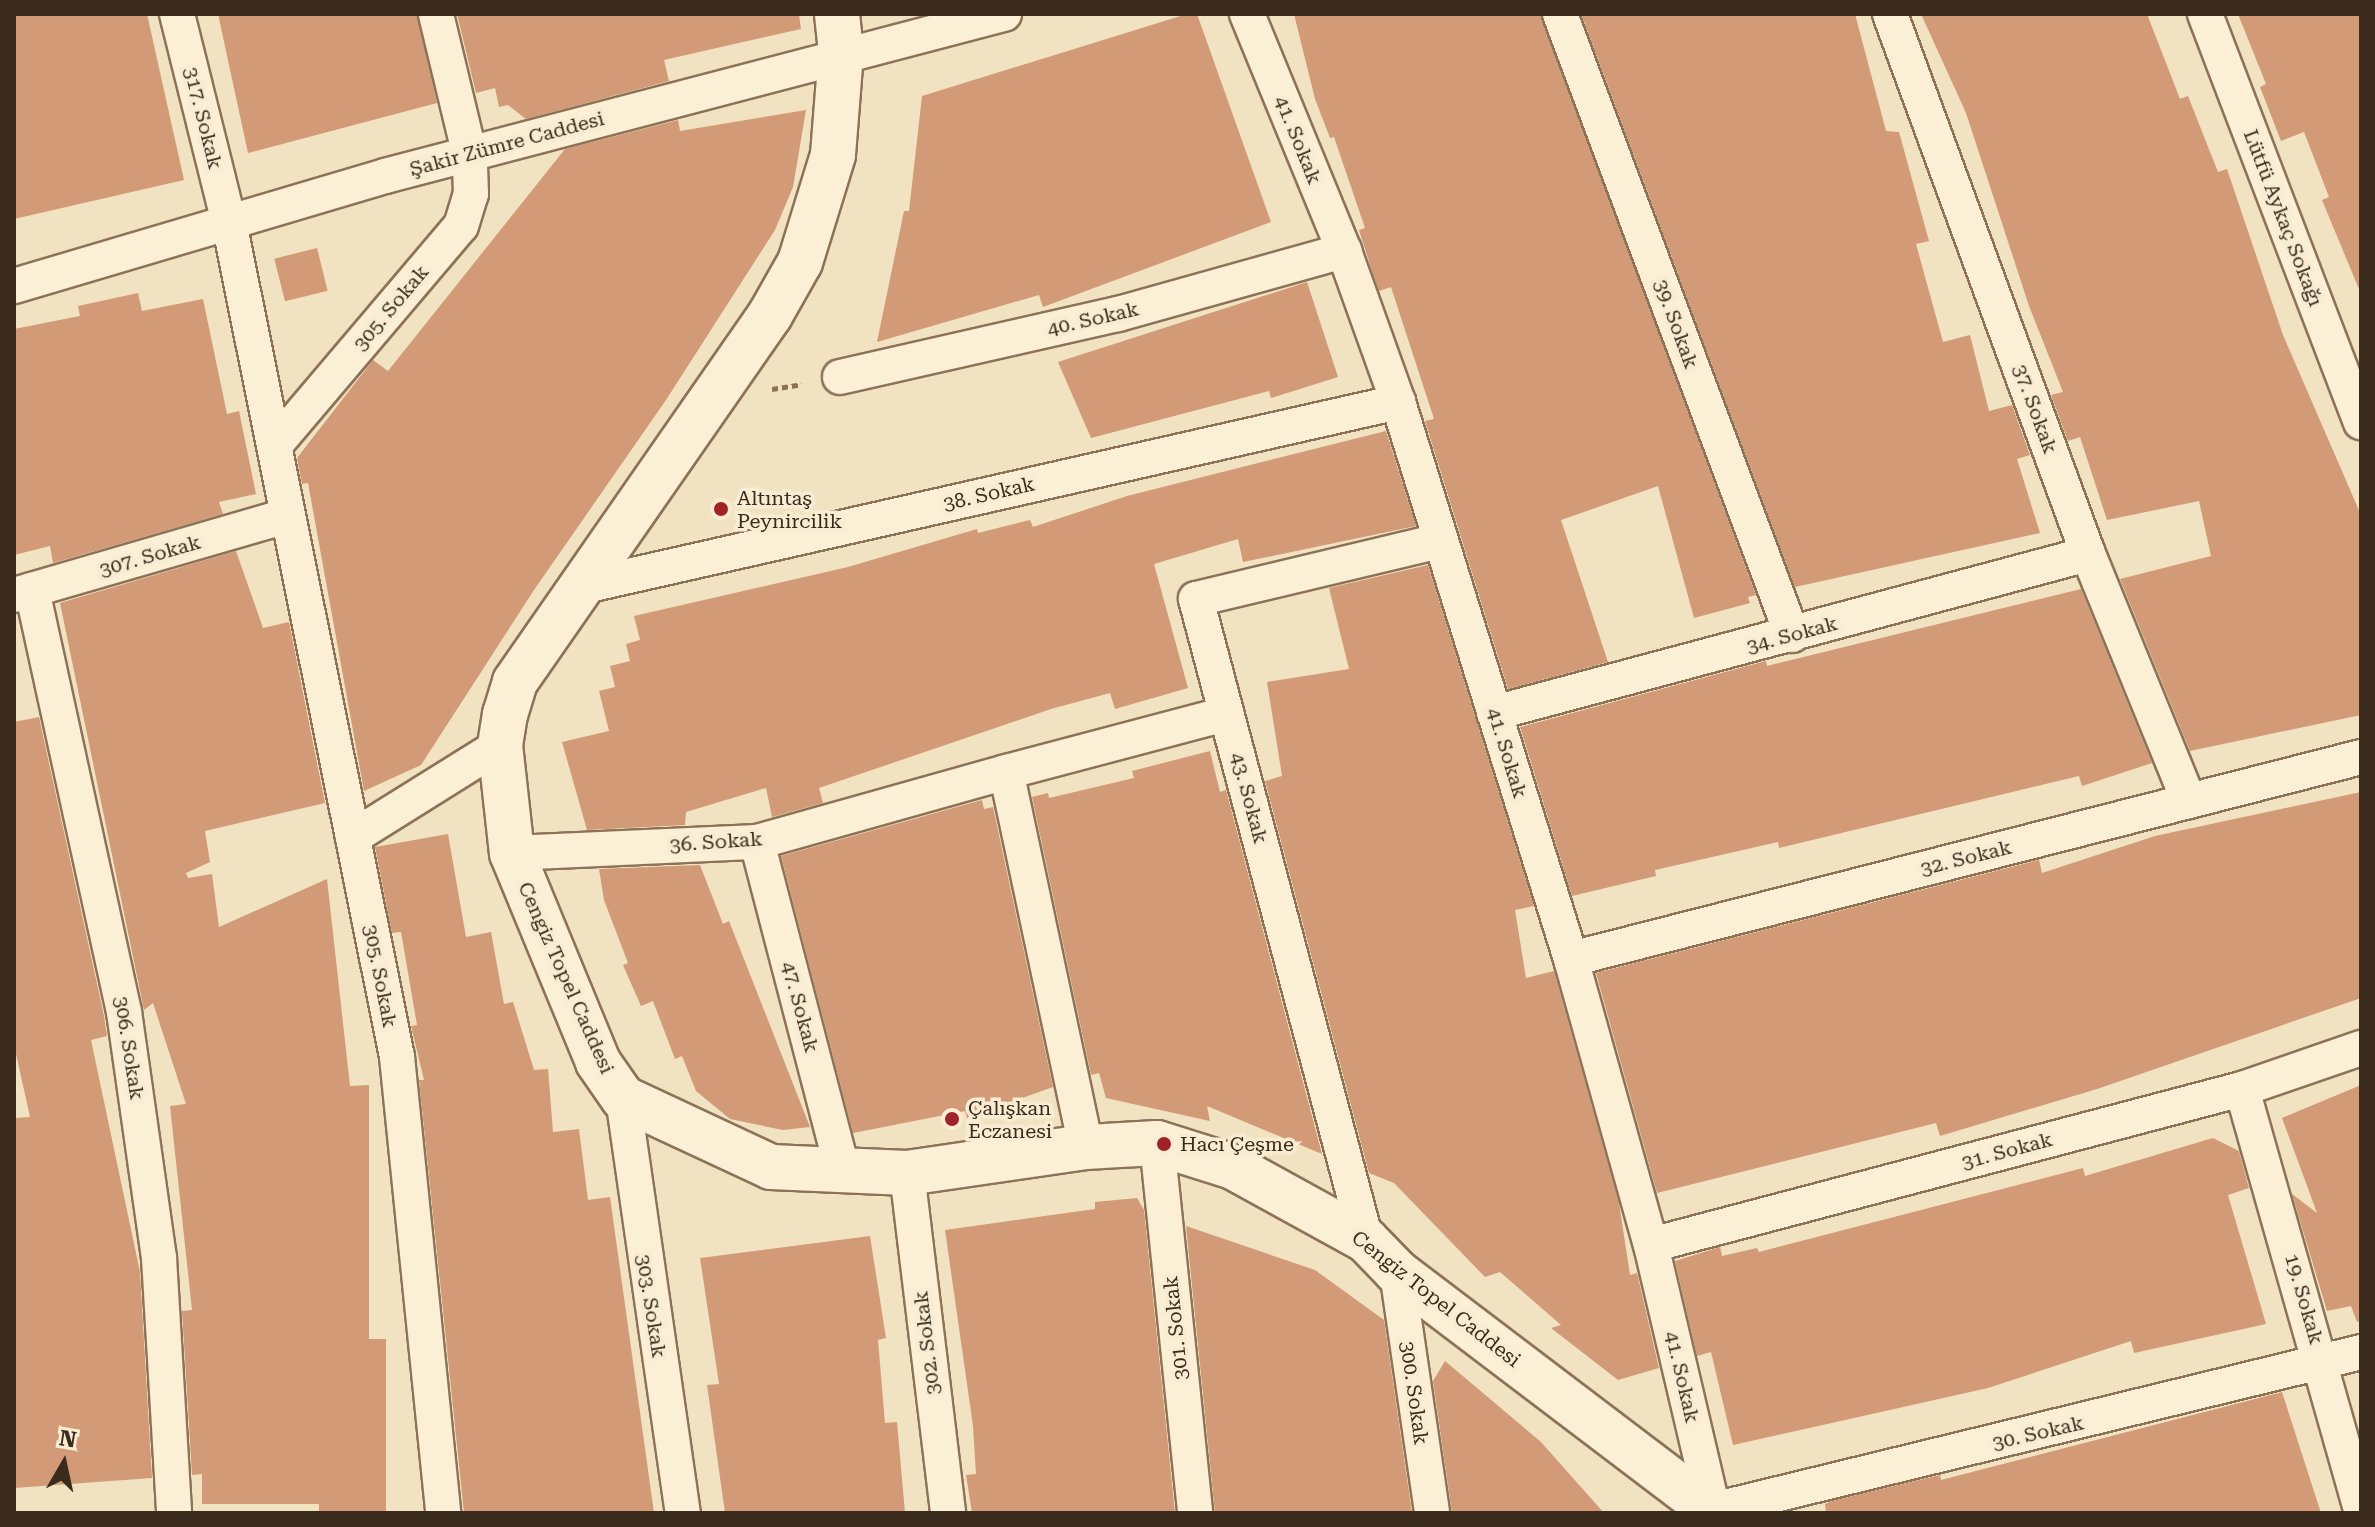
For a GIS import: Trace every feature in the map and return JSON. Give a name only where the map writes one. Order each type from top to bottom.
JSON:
[{"type":"main road","name":"Cengiz Topel Caddesi","points":[[839,34],[833,155],[800,262],[762,327],[515,682],[500,745],[512,853],[598,1062],[623,1098],[771,1167],[843,1173],[907,1173],[1086,1147],[1157,1143],[1233,1167],[1366,1240],[1397,1272],[1713,1511]]},
{"type":"street","name":"317. Sokak","points":[[177,14],[229,222]]},
{"type":"street","name":"305. Sokak","points":[[275,445],[461,226],[471,194],[470,156],[436,14]]},
{"type":"street","name":"Şakir Zümre Caddesi","points":[[14,286],[229,222],[470,156],[839,34],[1004,14]]},
{"type":"street","name":"41. Sokak","points":[[1247,14],[1344,251],[1398,402],[1571,959],[1651,1245],[1713,1511]]},
{"type":"street","name":"39. Sokak","points":[[1560,14],[1792,635]]},
{"type":"street","name":"37. Sokak","points":[[1890,14],[2088,554],[2189,801]]},
{"type":"street","name":"Lütfü Aykaç Sokağı","points":[[2205,14],[2361,422]]},
{"type":"street","name":"305. Sokak","points":[[229,222],[397,1057],[443,1513]]},
{"type":"street","name":"40. Sokak","points":[[840,377],[1118,314],[1344,251]]},
{"type":"street","name":"38. Sokak","points":[[580,587],[1398,402]]},
{"type":"street","name":"307. Sokak","points":[[23,592],[286,516]]},
{"type":"street","name":"43. Sokak","points":[[1366,1240],[1196,599],[1440,541]]},
{"type":"street","name":"34. Sokak","points":[[1494,713],[2088,554]]},
{"type":"street","name":"306. Sokak","points":[[23,592],[124,1012],[159,1258],[174,1513]]},
{"type":"street","name":"36. Sokak","points":[[512,853],[757,842],[1226,714]]},
{"type":"street","points":[[353,837],[500,745]]},
{"type":"street","name":"32. Sokak","points":[[1571,959],[2361,757]]},
{"type":"street","points":[[1006,772],[1086,1147]]},
{"type":"street","name":"47. Sokak","points":[[757,842],[843,1173]]},
{"type":"street","name":"31. Sokak","points":[[1651,1245],[2242,1089],[2361,1048]]},
{"type":"street","name":"19. Sokak","points":[[2242,1089],[2323,1365],[2361,1510]]},
{"type":"street","name":"303. Sokak","points":[[623,1098],[683,1513]]},
{"type":"street","name":"301. Sokak","points":[[1157,1143],[1195,1513]]},
{"type":"street","name":"302. Sokak","points":[[907,1173],[948,1513]]},
{"type":"street","name":"300. Sokak","points":[[1397,1272],[1432,1513]]},
{"type":"street","name":"30. Sokak","points":[[1713,1511],[2323,1365],[2361,1352]]},
{"type":"building","points":[[14,14],[147,14],[184,180],[14,219]]},
{"type":"building","points":[[218,14],[417,14],[437,103],[248,153]]},
{"type":"building","points":[[457,14],[799,14],[801,29],[664,60],[669,81],[526,119],[508,105],[499,107],[495,88],[476,93]]},
{"type":"building","points":[[1187,14],[1197,14],[1271,222],[1043,307],[1039,295],[877,342],[904,211],[909,211],[922,96]]},
{"type":"building","points":[[1294,14],[1540,14],[1756,595],[1748,597],[1750,603],[1694,618],[1658,486],[1561,520],[1608,662],[1508,689],[1425,421],[1434,419],[1391,287],[1379,291],[1373,274],[1359,230],[1365,228],[1334,137],[1330,138],[1315,99]]},
{"type":"building","points":[[1581,14],[1855,14],[1886,131],[1899,132],[1929,241],[1916,244],[1943,342],[1970,335],[1989,411],[2012,405],[2030,455],[2017,459],[2040,533],[1795,587]]},
{"type":"building","points":[[1921,14],[2147,14],[2180,99],[2188,96],[2218,172],[2227,169],[2283,335],[2361,515],[2361,715],[2190,751],[2120,579],[2211,556],[2199,501],[2107,520],[2080,437],[2068,441],[2051,395],[2063,392],[2029,306],[1966,113]]},
{"type":"building","points":[[2238,14],[2361,14],[2361,294],[2322,200],[2329,197],[2304,132],[2281,141],[2260,87],[2266,84]]},
{"type":"building","points":[[806,110],[793,187],[775,230],[666,400],[534,590],[421,765],[364,791],[308,483],[302,484],[297,458],[373,360],[388,371],[565,149],[678,120],[680,131]]},
{"type":"building","points":[[317,248],[328,291],[285,301],[274,259]]},
{"type":"building","points":[[1307,282],[1338,377],[1271,398],[1269,391],[1091,438],[1058,362]]},
{"type":"building","points":[[138,293],[142,311],[203,299],[227,414],[239,411],[256,494],[219,502],[223,514],[53,563],[50,546],[14,555],[14,329],[80,316],[78,306]]},
{"type":"building","points":[[1386,431],[1416,526],[1243,562],[1238,539],[1154,564],[1188,688],[1115,709],[1110,693],[1051,709],[819,788],[823,803],[772,817],[766,788],[686,812],[685,825],[587,830],[562,742],[609,731],[599,691],[615,687],[610,666],[630,661],[626,644],[640,640],[634,616],[848,567],[977,529],[978,533],[1030,520],[1033,527],[1127,496]]},
{"type":"building","points":[[236,551],[263,628],[289,622],[325,803],[205,831],[210,862],[186,873],[188,878],[212,874],[219,927],[327,879],[350,1086],[369,1085],[369,1339],[386,1339],[386,1513],[319,1513],[319,1504],[202,1504],[202,1474],[192,1475],[182,1311],[192,1310],[170,1106],[186,1104],[153,1003],[144,1010],[60,603]]},
{"type":"building","points":[[1428,565],[1534,906],[1515,910],[1526,978],[1554,971],[1619,1203],[1630,1275],[1637,1273],[1659,1368],[1618,1380],[1551,1328],[1561,1325],[1500,1272],[1485,1277],[1394,1183],[1369,1173],[1265,781],[1282,776],[1267,682],[1349,669],[1329,588]]},
{"type":"building","points":[[2081,589],[2152,763],[2082,786],[2079,776],[1779,848],[1778,842],[1655,870],[1656,876],[1572,896],[1520,727],[1766,661],[1767,666]]},
{"type":"building","points":[[39,717],[107,1036],[91,1040],[140,1272],[152,1478],[14,1488],[14,1118],[30,1117],[14,1045],[14,722]]},
{"type":"building","points":[[1210,751],[1220,792],[1226,790],[1322,1154],[1207,1106],[1210,1121],[1106,1098],[1099,1073],[1091,1075],[1032,797],[1048,793],[1049,798],[1134,778],[1132,771]]},
{"type":"building","points":[[2361,792],[2361,998],[2097,1089],[1940,1136],[1936,1123],[1657,1193],[1596,973],[2039,860],[2042,873],[2155,836]]},
{"type":"building","points":[[982,800],[984,809],[993,807],[1053,1087],[967,1118],[965,1111],[853,1133],[781,856]]},
{"type":"building","points":[[448,834],[466,937],[491,932],[504,1004],[513,1002],[534,1070],[548,1069],[553,1132],[579,1129],[588,1200],[610,1197],[654,1513],[464,1513],[419,1080],[424,1080],[411,1026],[417,1025],[401,932],[392,933],[375,847]]},
{"type":"building","points":[[700,865],[723,924],[729,921],[810,1127],[783,1130],[730,1119],[696,1091],[682,1056],[675,1059],[653,1001],[641,1006],[623,965],[628,963],[604,900],[599,869]]},
{"type":"building","points":[[2361,1085],[2361,1321],[2357,1322],[2351,1306],[2327,1311],[2292,1194],[2317,1213],[2282,1118]]},
{"type":"building","points":[[2213,1138],[2239,1151],[2249,1188],[2228,1195],[2266,1324],[2134,1353],[2131,1341],[1988,1388],[1733,1445],[1711,1352],[1697,1356],[1675,1261],[1720,1247],[1722,1256],[1757,1248],[1759,1252],[2083,1168],[2085,1176]]},
{"type":"building","points":[[1137,1198],[1144,1210],[1175,1513],[972,1513],[966,1475],[976,1474],[973,1426],[945,1230],[1095,1209],[1095,1202]]},
{"type":"building","points":[[1186,1226],[1315,1270],[1384,1320],[1412,1513],[1215,1513]]},
{"type":"building","points":[[870,1236],[886,1338],[878,1340],[885,1423],[897,1422],[905,1513],[725,1513],[707,1385],[719,1384],[700,1258]]},
{"type":"building","points":[[1445,1361],[1541,1442],[1604,1513],[1452,1513],[1433,1381]]},
{"type":"building","points":[[2282,1392],[2321,1513],[1826,1513],[1825,1504],[1832,1501],[1940,1475],[1941,1480]]},
{"type":"place","name":"Altıntaş Peynircilik","points":[[721,509]]},
{"type":"place","name":"Çalışkan Eczanesi","points":[[952,1119]]},
{"type":"place","name":"Hacı Çeşme","points":[[1164,1144]]}]
